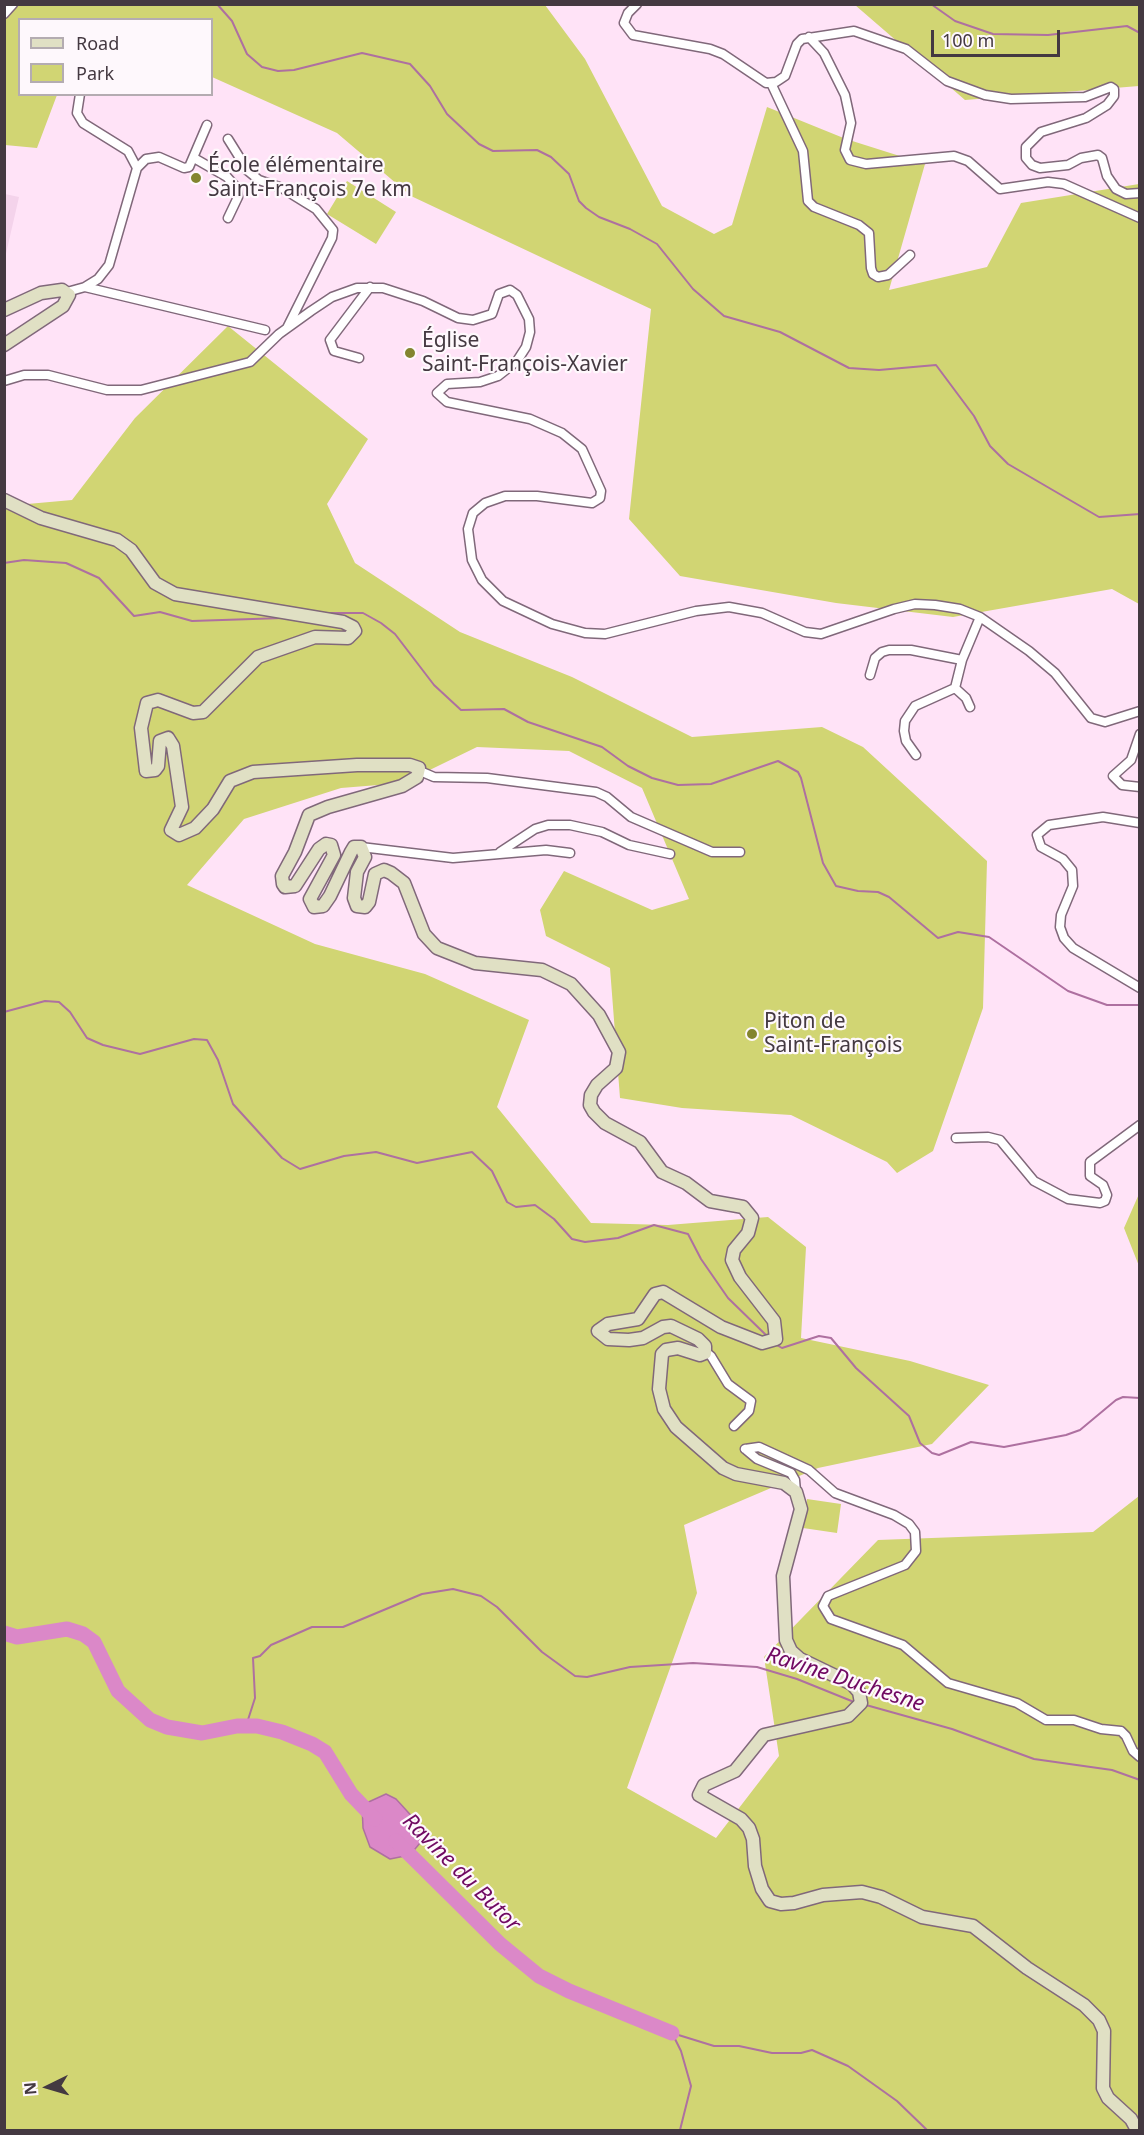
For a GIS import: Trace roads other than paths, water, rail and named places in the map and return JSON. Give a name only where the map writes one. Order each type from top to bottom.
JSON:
[{"type":"main road","points":[[4,310],[41,293],[67,292],[69,299],[63,306],[4,345]]},
{"type":"main road","points":[[4,500],[41,518],[117,540],[131,550],[155,583],[175,594],[343,622],[353,627],[355,631],[348,638],[315,637],[258,657],[203,712],[193,712],[158,700],[147,703],[141,728],[146,771],[155,770],[158,766],[160,741],[168,738],[173,746],[182,807],[171,825],[171,830],[178,835],[195,828],[213,809],[230,781],[253,771],[307,767],[416,765],[420,771],[417,777],[402,786],[328,807],[309,815],[295,852],[282,876],[285,887],[295,886],[319,849],[326,844],[331,845],[334,855],[310,899],[314,907],[322,906],[330,896],[354,847],[361,847],[365,856],[357,872],[354,898],[357,906],[365,907],[369,902],[375,873],[384,870],[404,883],[424,934],[437,948],[475,963],[542,970],[571,984],[591,1003],[614,1040],[620,1058],[612,1074],[593,1089],[590,1100],[594,1112],[605,1123],[640,1142],[662,1172],[686,1183],[710,1201],[738,1205],[752,1218],[751,1227],[734,1250],[733,1264],[768,1310],[777,1331],[776,1339],[762,1342],[721,1327],[671,1294],[663,1292],[655,1294],[638,1319],[608,1324],[598,1331],[608,1339],[629,1340],[643,1338],[663,1327],[671,1326],[702,1342],[706,1352],[694,1355],[672,1348],[662,1354],[660,1399],[670,1419],[723,1468],[736,1474],[784,1483],[796,1492],[801,1509],[783,1576],[786,1640],[795,1655],[852,1684],[861,1697],[861,1703],[855,1712],[841,1718],[764,1735],[740,1766],[729,1775],[704,1785],[699,1795],[741,1819],[749,1828],[753,1839],[755,1866],[762,1889],[770,1901],[781,1904],[794,1903],[823,1895],[862,1892],[881,1897],[922,1917],[973,1926],[1027,1968],[1084,2005],[1099,2020],[1104,2031],[1101,2079],[1107,2098],[1131,2119],[1137,2130]]},
{"type":"street","points":[[4,14],[13,4]]},
{"type":"street","points":[[637,4],[628,13],[624,23],[633,35],[710,49],[723,54],[761,81],[771,83],[785,76],[797,44],[809,37],[854,31],[906,49],[947,81],[985,95],[1011,99],[1085,97],[1111,87],[1114,89],[1114,96],[1107,105],[1086,118],[1041,132],[1026,147],[1026,158],[1040,168],[1068,165],[1081,158],[1098,155],[1102,158],[1107,176],[1116,189],[1126,194],[1140,193]]},
{"type":"street","points":[[809,37],[824,53],[845,95],[851,123],[845,150],[850,160],[866,164],[954,156],[968,161],[1000,189],[1048,182],[1064,184],[1140,218]]},
{"type":"street","points":[[771,83],[803,151],[808,201],[814,207],[859,225],[869,233],[871,268],[873,274],[878,277],[888,275],[910,255]]},
{"type":"street","points":[[80,96],[77,113],[83,123],[128,151],[137,168]]},
{"type":"street","points":[[67,292],[85,287],[98,279],[109,265],[137,168],[146,159],[159,157],[187,168],[194,158],[207,125]]},
{"type":"street","points":[[228,139],[248,171],[259,180],[282,188],[316,208],[333,230],[332,238],[287,329]]},
{"type":"street","points":[[194,158],[227,177],[236,187],[238,196],[228,218]]},
{"type":"street","points":[[85,287],[265,330]]},
{"type":"street","points":[[359,358],[334,351],[330,340],[369,287]]},
{"type":"street","points":[[4,381],[24,375],[48,375],[108,390],[141,390],[243,365],[287,329],[332,297],[357,288],[369,287],[403,293],[448,314],[473,321],[492,314],[499,294],[510,290],[517,295],[529,319],[530,332],[526,348],[508,369],[488,381],[447,384],[437,393],[447,402],[530,419],[562,433],[582,449],[598,484],[600,498],[592,503],[537,496],[505,496],[484,503],[473,513],[468,529],[472,560],[482,580],[493,593],[513,607],[552,624],[585,633],[605,634],[717,608],[751,609],[805,632],[820,634],[915,604],[960,609],[980,617],[1043,662],[1091,718],[1105,722],[1140,711]]},
{"type":"street","points":[[955,688],[962,660],[980,617]]},
{"type":"street","points":[[870,675],[875,658],[889,650],[911,650],[962,660]]},
{"type":"street","points":[[955,688],[966,698],[970,707]]},
{"type":"street","points":[[916,755],[906,741],[904,731],[909,713],[922,701],[955,688]]},
{"type":"street","points":[[1140,734],[1131,760],[1113,776],[1122,785],[1140,787]]},
{"type":"street","points":[[420,771],[434,777],[488,778],[546,788],[596,792],[607,797],[631,817],[712,852],[740,852]]},
{"type":"street","points":[[1140,823],[1102,817],[1049,825],[1036,835],[1041,847],[1063,859],[1072,870],[1073,886],[1061,915],[1060,927],[1064,938],[1073,948],[1140,988]]},
{"type":"street","points":[[494,855],[529,831],[548,825],[570,825],[596,830],[625,844],[670,854]]},
{"type":"street","points":[[361,847],[453,858],[546,850],[570,853]]},
{"type":"street","points":[[956,1138],[988,1137],[1000,1140],[1034,1181],[1068,1199],[1100,1203],[1106,1201],[1107,1195],[1103,1185],[1090,1176],[1090,1162],[1140,1125]]},
{"type":"street","points":[[706,1352],[711,1356],[728,1384],[751,1401],[749,1411],[734,1426]]},
{"type":"street","points":[[796,1492],[795,1480],[791,1473],[757,1459],[745,1449],[759,1447],[809,1470],[835,1493],[894,1515],[909,1524],[915,1532],[916,1551],[905,1565],[828,1596],[823,1606],[831,1619],[903,1645],[948,1683],[1017,1703],[1046,1720],[1074,1720],[1101,1730],[1121,1731],[1133,1751],[1140,1757]]},
{"type":"waterway","points":[[217,4],[232,21],[247,54],[262,67],[278,71],[294,70],[362,53],[410,64],[430,86],[447,114],[479,144],[493,151],[537,150],[551,157],[569,174],[579,201],[586,208],[599,217],[630,229],[657,244],[693,289],[724,316],[780,332],[849,368],[879,370],[936,365],[974,416],[990,446],[1008,464],[1099,517],[1140,514]]},
{"type":"waterway","points":[[931,4],[955,21],[993,34],[1048,35],[1127,26],[1140,33]]},
{"type":"waterway","points":[[4,563],[24,560],[66,563],[99,578],[134,616],[160,612],[192,621],[283,618]]},
{"type":"waterway","points":[[325,613],[363,613],[381,623],[395,634],[434,685],[461,710],[504,709],[528,722],[602,747],[628,766],[652,778],[678,785],[711,784],[778,761],[798,772],[801,778],[823,863],[836,886],[858,891],[878,892],[889,897],[938,938],[958,932],[989,937],[1068,991],[1107,1005],[1140,1005]]},
{"type":"waterway","points":[[4,1012],[45,1001],[59,1002],[70,1012],[87,1038],[103,1045],[140,1054],[194,1039],[207,1040],[218,1060],[233,1104],[282,1158],[300,1169],[344,1156],[376,1152],[417,1163],[472,1152],[492,1171],[507,1202],[516,1207],[535,1205],[554,1219],[572,1239],[585,1242],[618,1238],[654,1225],[688,1234],[701,1259],[728,1298],[767,1336]]},
{"type":"waterway","points":[[775,1344],[782,1348],[819,1336],[831,1338],[856,1368],[909,1416],[920,1443],[932,1453],[939,1455],[971,1442],[1004,1447],[1066,1435],[1080,1430],[1116,1400],[1123,1397],[1140,1398]]},
{"type":"waterway","name":"Ravine Duchesne","points":[[246,1726],[255,1698],[253,1658],[260,1656],[271,1645],[312,1627],[343,1627],[422,1594],[453,1589],[481,1596],[497,1607],[542,1652],[575,1676],[587,1677],[630,1667],[693,1663],[757,1667],[797,1679],[854,1702]]},
{"type":"waterway","name":"Ravine du Butor","points":[[4,1633],[17,1637],[67,1629],[83,1634],[94,1642],[118,1691],[150,1720],[167,1727],[202,1733],[237,1726],[257,1726],[282,1732],[312,1744],[325,1752],[351,1794],[375,1819]]},
{"type":"waterway","name":"Ravine Duchesne","points":[[866,1705],[952,1729],[1034,1759],[1112,1770],[1140,1780]]},
{"type":"waterway","name":"Ravine du Butor","points":[[396,1841],[500,1944],[539,1976],[569,1991],[672,2033]]},
{"type":"waterway","name":"Ravine du Butor","points":[[672,2033],[714,2046],[739,2046],[772,2053],[801,2053],[812,2050],[848,2066],[897,2101],[927,2130]]},
{"type":"waterway","points":[[672,2033],[681,2051],[691,2086],[680,2130]]},
{"type":"place","name":"École élémentaire Saint-François 7e km","points":[[196,178]]},
{"type":"place","name":"Église Saint-François-Xavier","points":[[410,353]]},
{"type":"place","name":"Piton de Saint-François","points":[[752,1034]]}]
